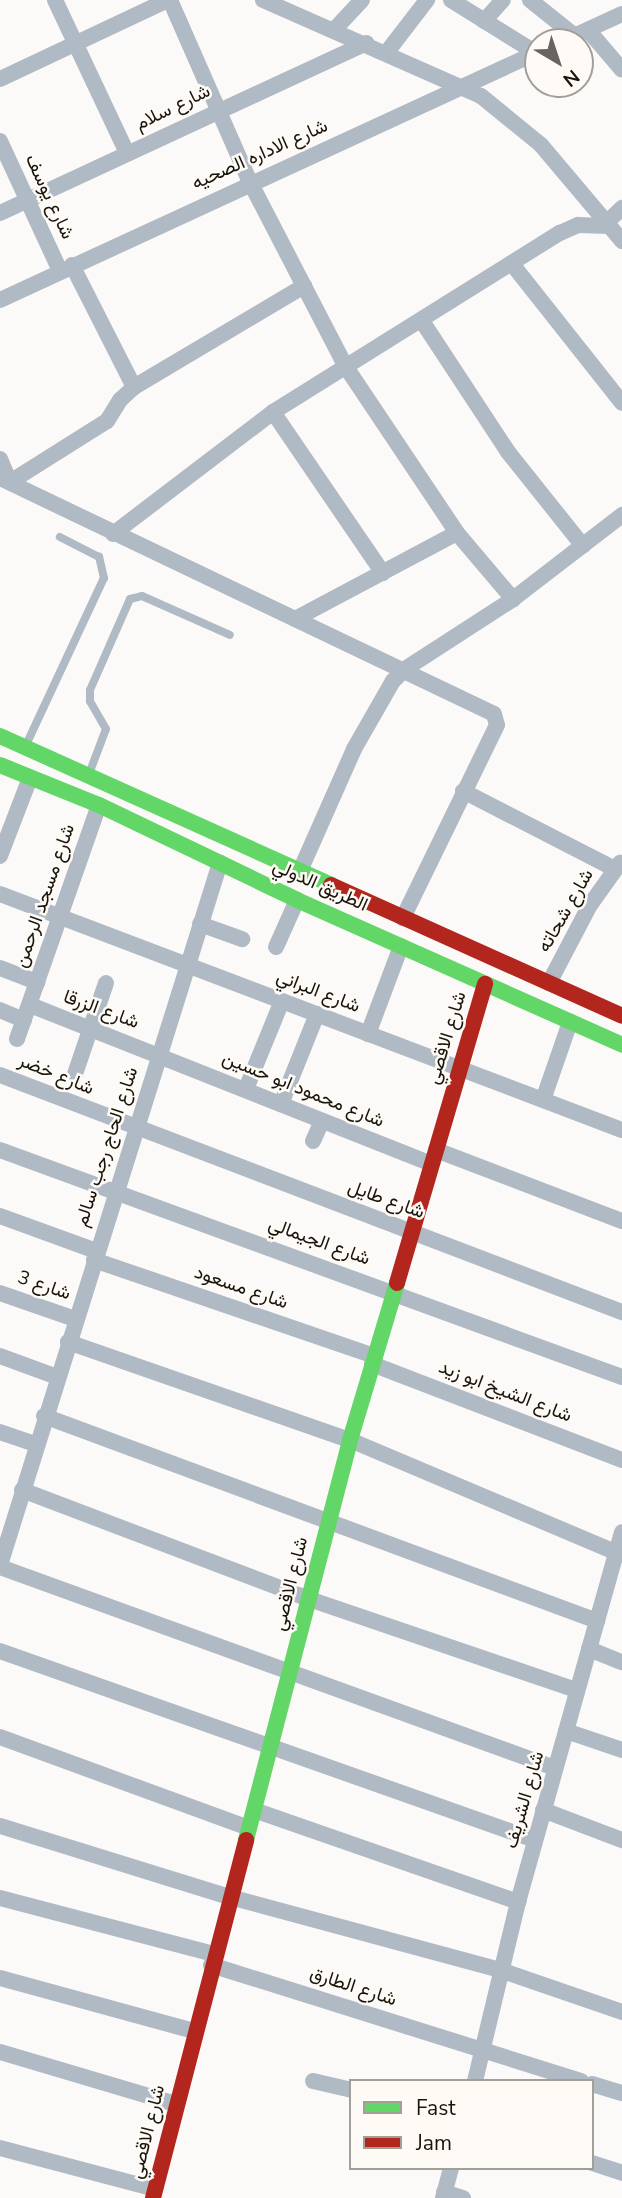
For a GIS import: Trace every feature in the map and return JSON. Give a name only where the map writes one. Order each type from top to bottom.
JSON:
[{"type":"street","points":[[55,0],[127,153]]},
{"type":"street","points":[[0,79],[169,0],[250,182],[346,367],[457,533],[513,600]]},
{"type":"street","points":[[263,0],[465,86],[541,145],[622,241]]},
{"type":"street","points":[[334,30],[362,0]]},
{"type":"street","points":[[387,52],[427,0]]},
{"type":"street","points":[[452,0],[524,45]]},
{"type":"street","points":[[484,21],[503,0]]},
{"type":"street","points":[[530,0],[564,28]]},
{"type":"street","points":[[591,28],[622,13]]},
{"type":"street","name":"شارع سلام","points":[[0,212],[366,43]]},
{"type":"street","points":[[594,50],[622,70]]},
{"type":"street","name":"شارع الاداره الصحيه","points":[[0,300],[250,182],[524,59]]},
{"type":"street","name":"شارع يوسف","points":[[0,141],[27,200],[134,387]]},
{"type":"street","points":[[113,534],[273,412],[578,225],[608,224],[622,208]]},
{"type":"street","points":[[512,264],[622,403]]},
{"type":"street","points":[[5,480],[107,421],[134,387],[304,286]]},
{"type":"street","points":[[422,321],[508,452],[583,546]]},
{"type":"street","points":[[273,412],[383,573]]},
{"type":"street","points":[[0,459],[5,480]]},
{"type":"street","points":[[5,480],[113,534],[405,668],[497,719],[402,918]]},
{"type":"street","points":[[300,872],[380,698],[405,668],[513,600],[622,515]]},
{"type":"street","points":[[295,618],[457,533]]},
{"type":"street","name":"الطريق الدولي","points":[[0,736],[622,1016]]},
{"type":"street","name":"الطريق الدولي","points":[[0,765],[99,805],[297,900],[622,1045]]},
{"type":"street","points":[[0,856],[30,778]]},
{"type":"street","points":[[463,791],[619,865]]},
{"type":"street","name":"شارع مسجد الرحمن","points":[[18,1039],[99,805]]},
{"type":"street","points":[[214,860],[218,834]]},
{"type":"street","name":"شارع الحاج رجب سالم","points":[[0,1566],[6,1523],[22,1490],[200,924],[214,860]]},
{"type":"street","name":"شارع شحاته","points":[[549,983],[584,915],[619,865]]},
{"type":"street","name":"شارع البراني","points":[[0,894],[622,1130]]},
{"type":"street","points":[[276,947],[297,900]]},
{"type":"street","points":[[200,924],[242,939]]},
{"type":"street","points":[[368,1034],[401,946]]},
{"type":"street","points":[[0,968],[37,982]]},
{"type":"street","points":[[502,991],[513,968]]},
{"type":"street","points":[[75,1074],[106,983]]},
{"type":"street","name":"شارع الاقصي","points":[[154,2193],[212,1959],[254,1810],[350,1440],[485,984]]},
{"type":"street","points":[[246,1089],[282,1001]]},
{"type":"street","name":"شارع الزرقا","points":[[0,1010],[27,1012],[90,1029],[159,1054]]},
{"type":"street","points":[[281,1104],[317,1014]]},
{"type":"street","points":[[543,1100],[570,1022]]},
{"type":"street","name":"شارع محمود ابو حسين","points":[[159,1054],[322,1121],[622,1221]]},
{"type":"street","name":"شارع خضر","points":[[0,1075],[135,1129]]},
{"type":"street","points":[[313,1141],[322,1121]]},
{"type":"street","name":"شارع طايل","points":[[135,1129],[622,1312]]},
{"type":"street","name":"شارع الجيمالي","points":[[0,1150],[116,1190],[622,1377]]},
{"type":"street","name":"شارع مسعود","points":[[0,1216],[95,1256],[373,1360]]},
{"type":"street","name":"شارع 3","points":[[0,1293],[75,1319]]},
{"type":"street","points":[[68,1342],[350,1440],[619,1553]]},
{"type":"street","points":[[0,1356],[57,1377]]},
{"type":"street","name":"شارع الشيخ ابو زيد","points":[[373,1360],[622,1460]]},
{"type":"street","points":[[44,1416],[597,1621]]},
{"type":"street","points":[[0,1432],[35,1444]]},
{"type":"street","points":[[22,1490],[309,1599],[578,1690]]},
{"type":"street","name":"شارع الشريف","points":[[475,2079],[518,1902],[597,1621],[619,1553],[622,1532]]},
{"type":"street","points":[[0,1566],[555,1769]]},
{"type":"street","points":[[589,1649],[622,1662]]},
{"type":"street","points":[[0,1651],[535,1840]]},
{"type":"street","points":[[566,1731],[622,1750]]},
{"type":"street","points":[[0,1737],[249,1828]]},
{"type":"street","points":[[254,1810],[518,1902]]},
{"type":"street","points":[[543,1810],[622,1840]]},
{"type":"street","points":[[0,1826],[230,1896],[500,1970],[622,2012]]},
{"type":"street","name":"شارع الطارق","points":[[0,1898],[212,1959],[576,2079]]},
{"type":"street","points":[[0,1978],[194,2031]]},
{"type":"street","points":[[0,2052],[176,2105]]},
{"type":"street","points":[[313,2081],[349,2090]]},
{"type":"street","points":[[594,2085],[622,2093]]},
{"type":"street","points":[[0,2148],[154,2193]]},
{"type":"street","points":[[594,2164],[622,2173]]},
{"type":"street","points":[[451,2170],[443,2195],[463,2198]]},
{"type":"lane","points":[[25,747],[104,578],[99,557],[60,537]]},
{"type":"lane","points":[[88,776],[106,729],[90,701],[90,690],[130,599],[142,596],[230,635]]},
{"type":"traffic: fast","points":[[0,736],[331,885]]},
{"type":"traffic: fast","points":[[0,765],[99,805],[297,900],[622,1045]]},
{"type":"traffic: fast","points":[[246,1840],[350,1440],[397,1283]]},
{"type":"traffic: jam","points":[[331,885],[622,1016]]},
{"type":"traffic: jam","points":[[397,1283],[485,984]]},
{"type":"traffic: jam","points":[[153,2198],[246,1840]]}]
